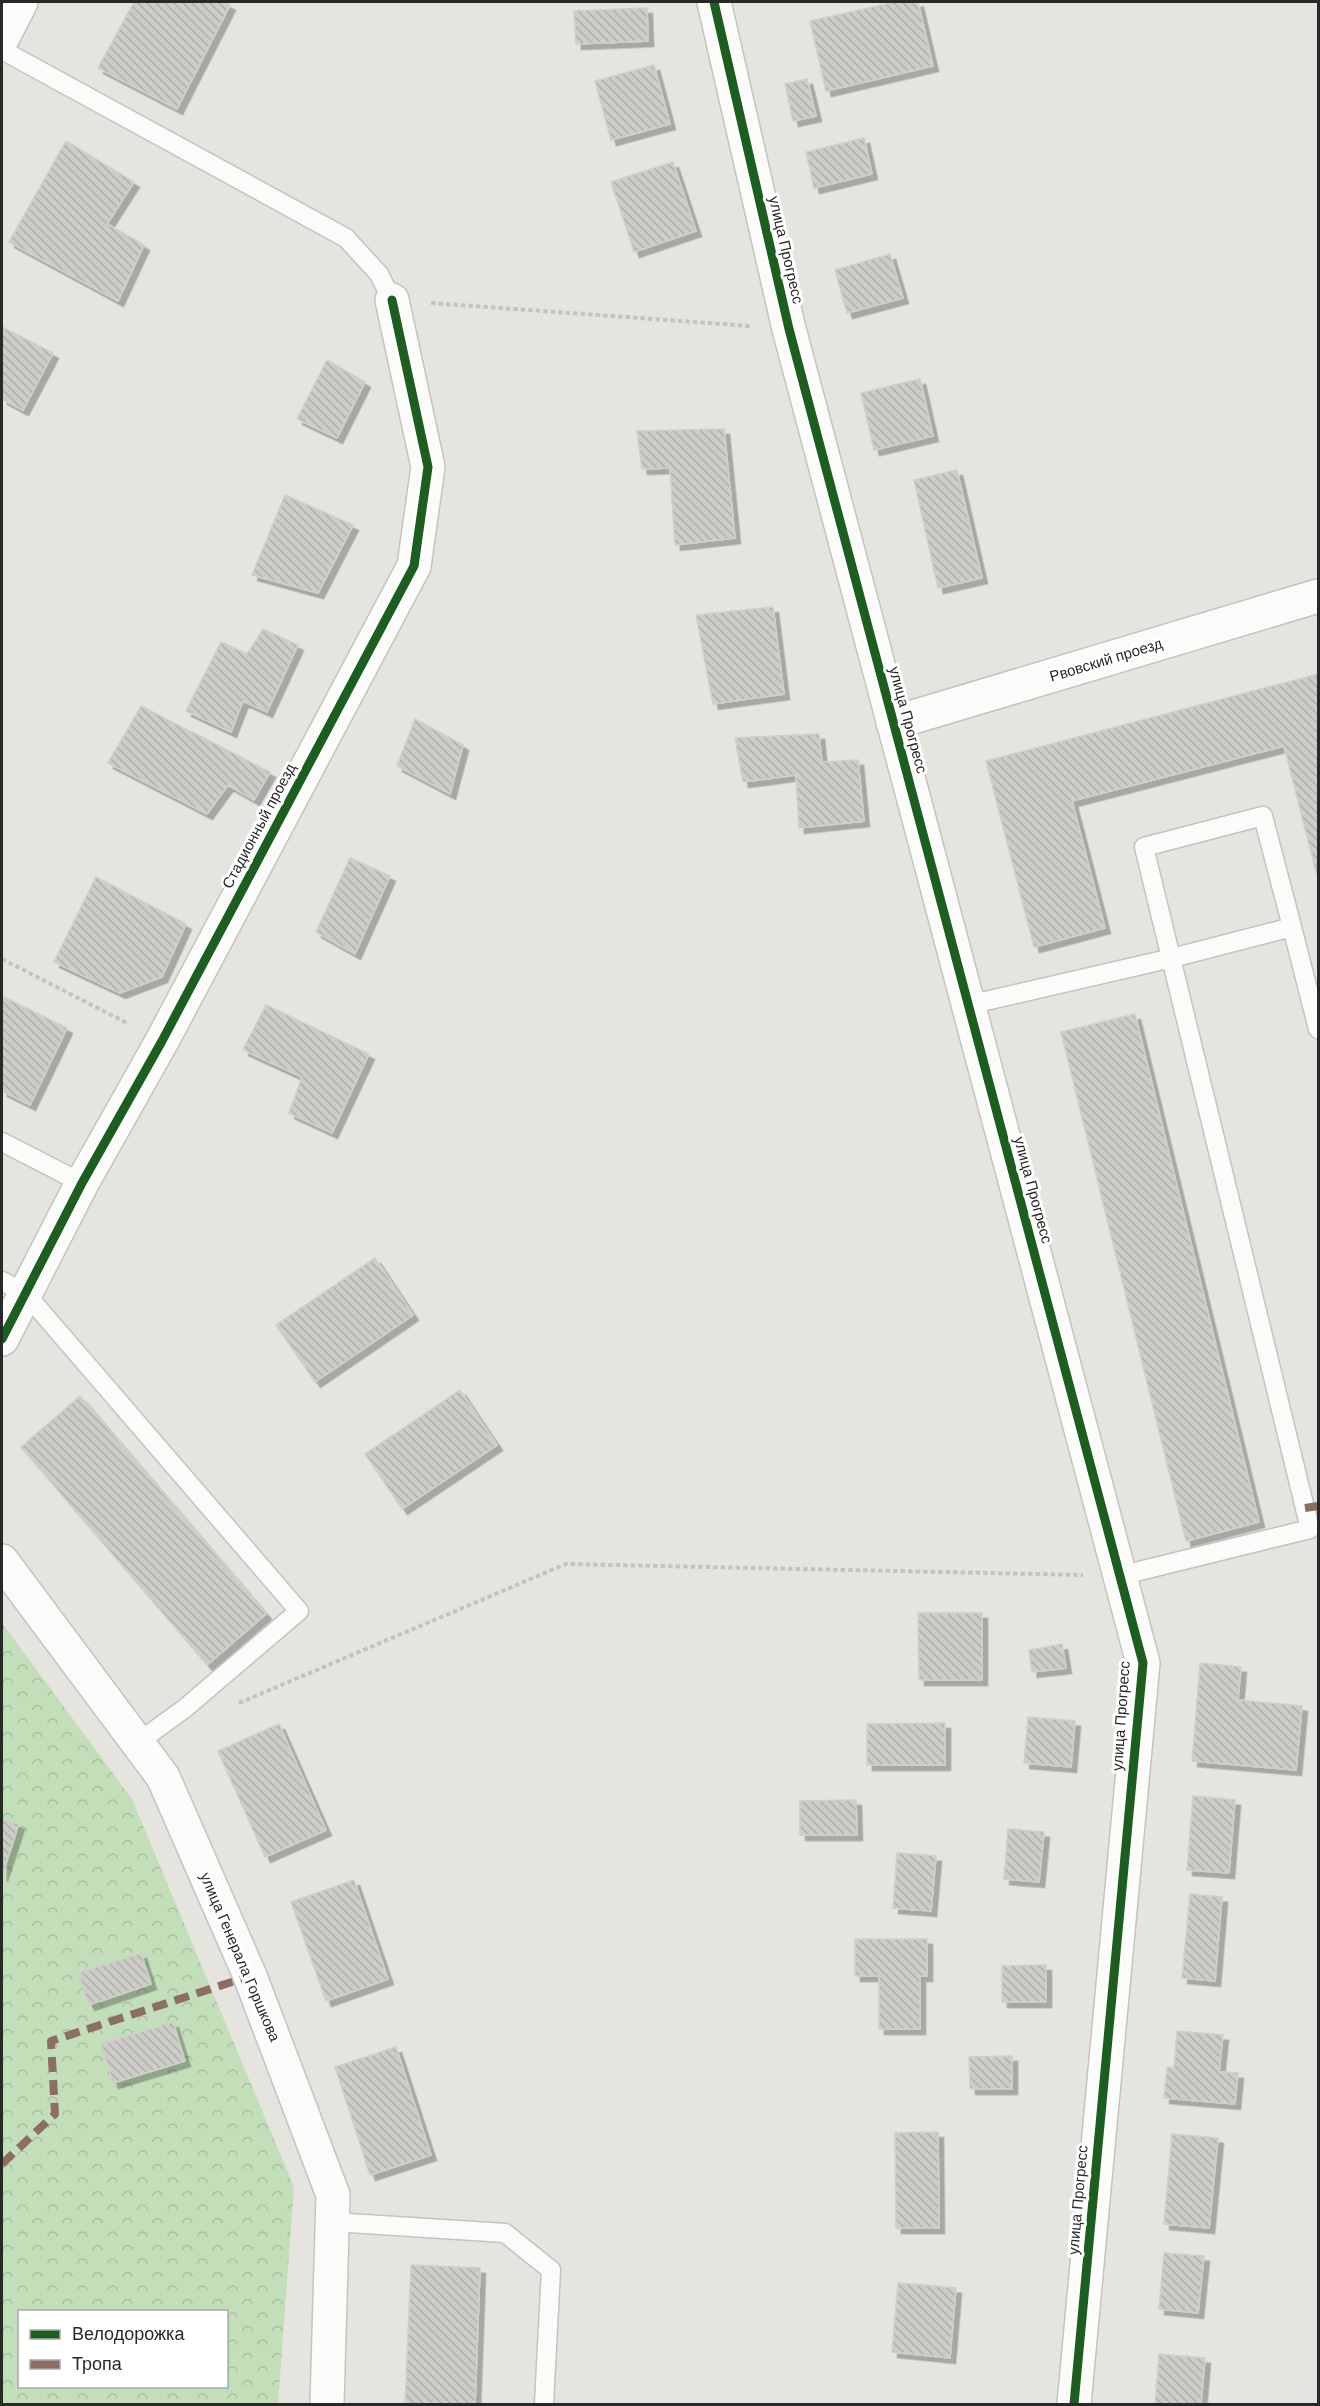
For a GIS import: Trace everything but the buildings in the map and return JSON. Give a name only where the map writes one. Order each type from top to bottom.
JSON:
[{"type":"street","points":[[2,39],[21,2]]},
{"type":"street","name":"улица Прогресс","points":[[714,2],[789,329],[1143,1663],[1074,2404]]},
{"type":"street","name":"Стадионный проезд","points":[[2,1339],[14,1288],[82,1183],[162,1041],[414,566],[428,467],[392,300]]},
{"type":"street","name":"Рвовский проезд","points":[[893,723],[1318,596]]},
{"type":"street","name":"улица Генерала Горшкова","points":[[2,1561],[163,1777],[250,1976],[333,2195],[327,2404]]},
{"type":"lane","points":[[2,50],[346,238],[379,274],[392,300]]},
{"type":"lane","points":[[1119,1576],[1310,1529],[1144,847],[1263,816],[1318,1029]]},
{"type":"lane","points":[[968,1005],[1172,958],[1292,927]]},
{"type":"lane","points":[[2,1142],[82,1183]]},
{"type":"lane","points":[[14,1288],[299,1611],[184,1709],[137,1743]]},
{"type":"lane","points":[[333,2222],[505,2233],[551,2270],[544,2404]]},
{"type":"path","points":[[392,300],[789,329]]},
{"type":"path","points":[[2,958],[162,1041]]},
{"type":"path","points":[[184,1709],[197,1721],[566,1564],[1119,1576]]},
{"type":"green space","points":[[2,1623],[132,1799],[294,2187],[278,2404],[2,2404]]},
{"type":"marked path","points":[[1305,1508],[1318,1506]]},
{"type":"marked path","points":[[2,2164],[55,2114],[51,2041],[250,1976]]},
{"type":"cycle path","points":[[714,2],[789,329],[1143,1663],[1074,2404]]},
{"type":"cycle path","points":[[2,1339],[82,1183],[162,1041],[414,566],[428,467],[392,300]]}]
